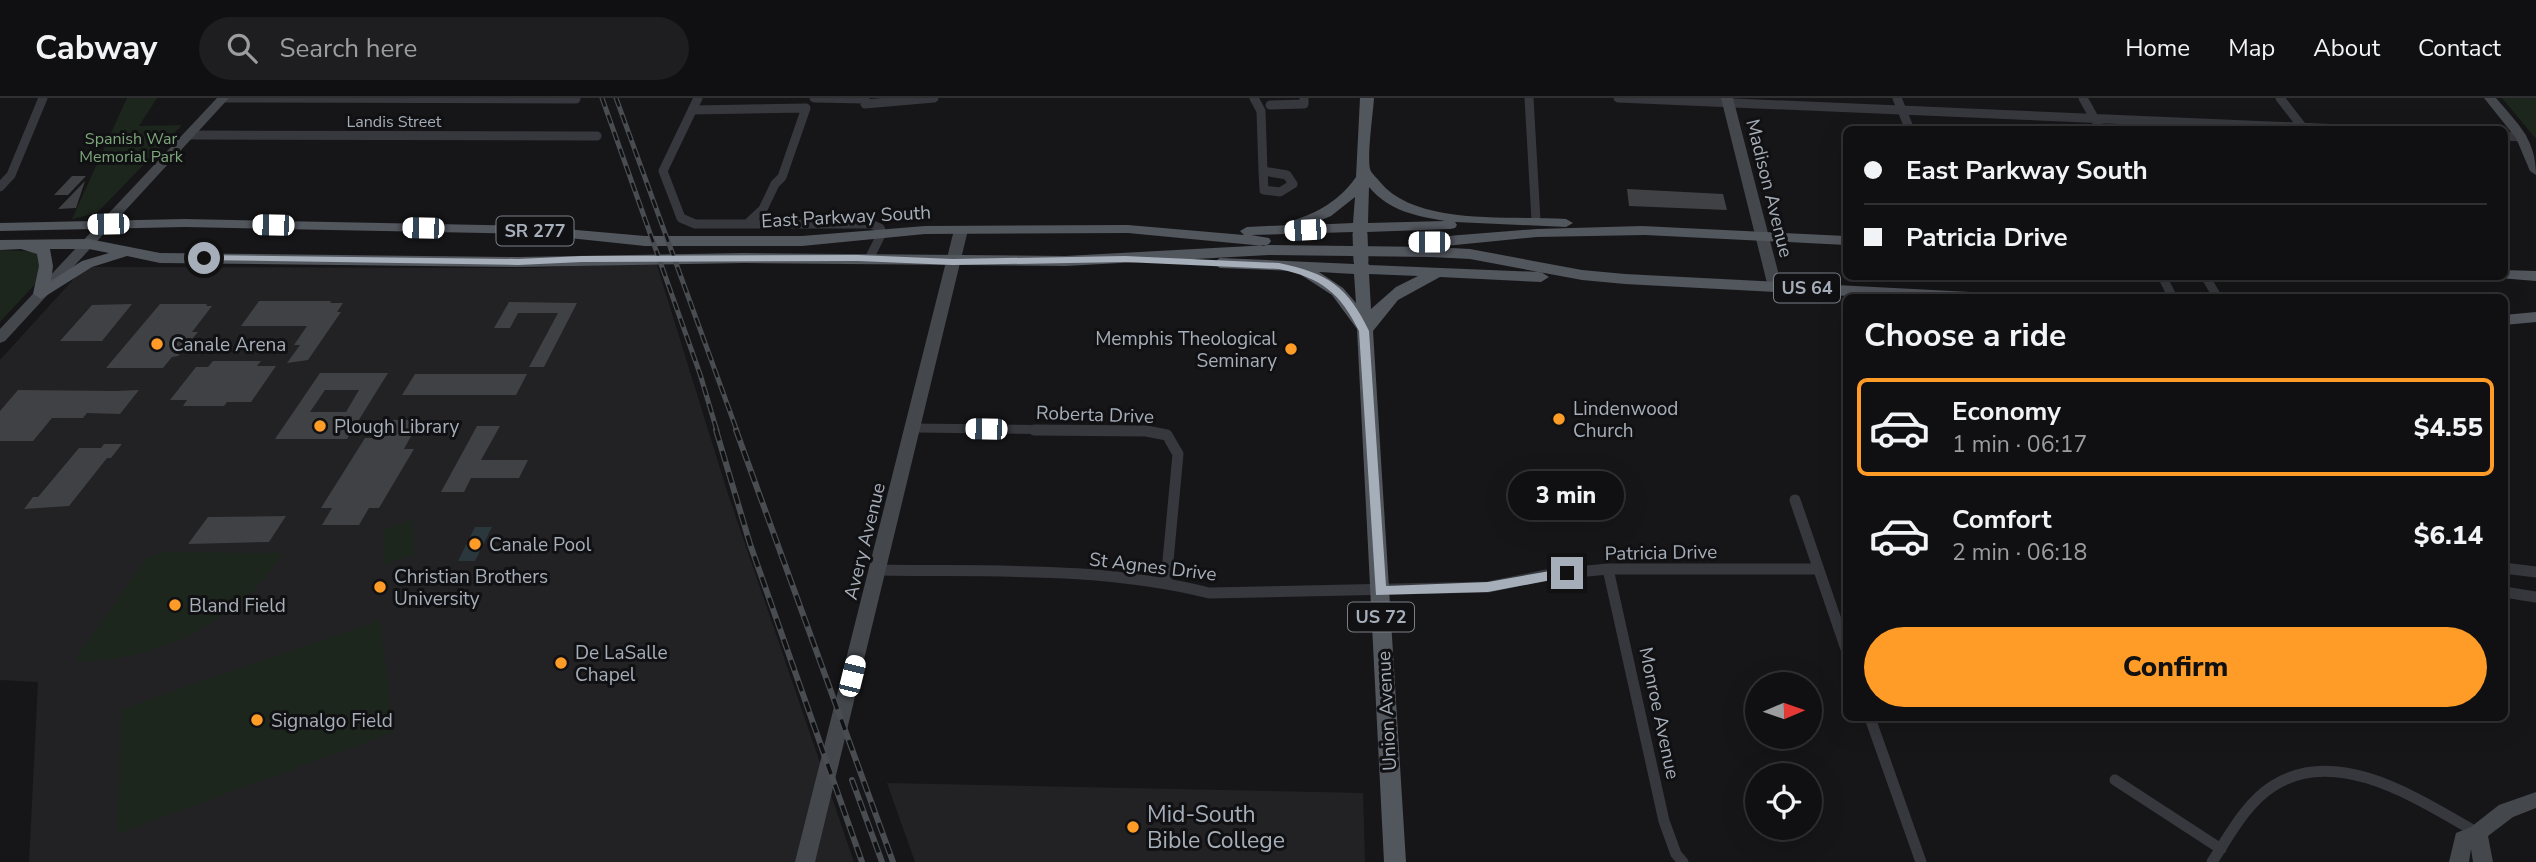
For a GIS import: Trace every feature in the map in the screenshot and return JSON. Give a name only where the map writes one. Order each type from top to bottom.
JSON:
[{"type":"main road","name":"Union Avenue","points":[[1367,98],[1360,231],[1361,265],[1395,862]]},
{"type":"main road","points":[[1128,229],[1291,225],[1329,211],[1353,192],[1363,173],[1394,202],[1439,216],[1536,220],[1598,227]]},
{"type":"main road","name":"East Parkway South","points":[[0,227],[108,224],[531,230],[645,241],[802,241],[882,233],[961,230],[1128,229],[1305,243],[1429,242],[1537,233],[1652,230]]},
{"type":"main road","points":[[1201,228],[1273,232],[1481,225],[1598,227],[1843,241]]},
{"type":"main road","name":"East Parkway South","points":[[0,245],[89,244],[160,258],[505,262],[582,259],[869,259],[953,262],[1125,259],[1269,250],[1451,252],[1582,275],[1625,279]]},
{"type":"main road","points":[[19,245],[44,251],[47,266],[41,294]]},
{"type":"main road","points":[[41,294],[97,259],[134,253]]},
{"type":"main road","points":[[1125,259],[1279,266],[1361,265]]},
{"type":"main road","name":"US 64","points":[[1361,265],[1453,273],[1625,279],[1889,294]]},
{"type":"main road","points":[[1279,266],[1323,279],[1353,309],[1364,331],[1389,298],[1407,285],[1453,273]]},
{"type":"main road","points":[[2508,275],[2536,276]]},
{"type":"main road","points":[[2508,320],[2536,317]]},
{"type":"main road","points":[[2508,326],[2536,330]]},
{"type":"street","points":[[0,187],[10,174],[43,98]]},
{"type":"street","points":[[0,338],[223,98],[576,99]]},
{"type":"street","points":[[698,98],[663,171],[681,218],[695,224],[871,224],[880,228],[882,233],[869,259]]},
{"type":"street","points":[[813,99],[865,102],[934,98]]},
{"type":"street","points":[[1254,98],[1261,111],[1263,170]]},
{"type":"street","points":[[1270,104],[1304,104],[1304,98]]},
{"type":"street","points":[[1529,98],[1536,220]]},
{"type":"street","points":[[1618,98],[1728,100],[1902,111],[2265,126]]},
{"type":"street","points":[[1897,98],[1908,126]]},
{"type":"street","points":[[2083,98],[2099,126]]},
{"type":"street","points":[[2280,98],[2301,126]]},
{"type":"street","points":[[2490,98],[2522,137],[2536,171]]},
{"type":"street","name":"Madison Avenue","points":[[1728,100],[1775,287]]},
{"type":"street","points":[[692,110],[806,108],[782,177],[775,184],[763,209],[747,224]]},
{"type":"street","name":"Landis Street","points":[[190,135],[597,136]]},
{"type":"street","points":[[2508,136],[2522,137]]},
{"type":"street","name":"Avery Avenue","points":[[805,862],[961,230]]},
{"type":"street","name":"Roberta Drive","points":[[914,428],[1146,431],[1167,435],[1178,454],[1166,582]]},
{"type":"street","points":[[1795,500],[1843,640]]},
{"type":"street","points":[[2508,568],[2536,572]]},
{"type":"street","name":"Patricia Drive","points":[[1380,591],[1488,587],[1546,575],[1608,569],[1818,569]]},
{"type":"street","name":"Monroe Avenue","points":[[1608,569],[1664,821],[1676,854],[1683,862]]},
{"type":"street","name":"St Agnes Drive","points":[[879,570],[1105,575],[1166,582],[1209,593],[1380,591]]},
{"type":"street","points":[[2508,593],[2536,597]]},
{"type":"street","points":[[1871,721],[1921,862]]},
{"type":"street","points":[[2212,862],[2270,787],[2292,775],[2308,771],[2342,773],[2387,786],[2478,833]]},
{"type":"street","points":[[2115,780],[2221,849]]},
{"type":"street","points":[[2459,862],[2463,839],[2478,833],[2506,811],[2536,800]]},
{"type":"street","points":[[2478,833],[2483,862]]},
{"type":"shaded area","name":"Christian Brothers University","points":[[656,262],[728,494],[854,862],[29,862],[38,682],[0,680],[0,360],[80,272],[90,267],[535,268]]},
{"type":"shaded area","name":"Canale Pool","points":[[475,527],[492,527],[475,561],[458,561]]},
{"type":"shaded area","name":"Mid-South Bible College","points":[[887,783],[1363,793],[1365,862],[915,862]]},
{"type":"green space","name":"Spanish War Memorial Park","points":[[127,98],[157,98],[139,126],[182,125],[97,213],[72,219]]},
{"type":"green space","points":[[2502,98],[2536,98],[2536,139]]},
{"type":"green space","points":[[0,250],[40,252],[39,280],[0,322]]},
{"type":"green space","points":[[413,520],[414,555],[383,565],[383,529]]},
{"type":"green space","name":"Bland Field","points":[[161,552],[284,553],[250,594],[190,635],[145,652],[74,661],[146,559]]},
{"type":"green space","name":"Signalgo Field","points":[[380,620],[394,732],[117,834],[122,709]]},
{"type":"building","points":[[72,176],[86,176],[68,195],[54,195]]},
{"type":"building","points":[[85,181],[76,208],[58,209]]},
{"type":"building","points":[[1627,189],[1723,194],[1727,210],[1629,206]]},
{"type":"building","points":[[259,301],[343,303],[337,312],[341,312],[308,360],[287,363],[300,345],[294,345],[307,326],[241,326]]},
{"type":"building","points":[[509,302],[577,303],[544,367],[529,367],[558,313],[518,313],[510,328],[494,328]]},
{"type":"building","points":[[132,304],[102,341],[60,341],[92,305]]},
{"type":"building","name":"Canale Arena","points":[[160,304],[212,306],[192,332],[198,332],[178,356],[172,357],[163,368],[106,368]]},
{"type":"building","points":[[213,361],[261,361],[257,366],[276,366],[251,402],[227,402],[224,406],[183,406],[187,400],[170,400],[196,367],[208,367]]},
{"type":"building","points":[[320,373],[388,373],[347,439],[275,439]],"holes":[[[325,390],[359,390],[346,412],[310,412]]]},
{"type":"building","points":[[415,374],[527,374],[516,395],[402,395]]},
{"type":"building","points":[[18,390],[139,390],[120,414],[87,413],[83,418],[52,418],[33,441],[0,441],[0,411]]},
{"type":"building","points":[[386,420],[420,420],[404,449],[414,449],[379,508],[369,508],[359,525],[322,525],[332,508],[321,508],[365,438],[375,438]]},
{"type":"building","points":[[477,426],[500,426],[481,460],[528,460],[519,478],[471,478],[464,492],[441,492]]},
{"type":"building","points":[[104,444],[122,444],[111,458],[107,458],[69,506],[24,509],[33,497],[38,497],[79,448],[101,448]]},
{"type":"building","points":[[286,516],[269,542],[188,544],[208,517]]},
{"type":"railway","points":[[602,98],[700,374],[717,431]]},
{"type":"railway","points":[[616,98],[737,431]]},
{"type":"railway","points":[[716,430],[750,544],[862,862]]},
{"type":"railway","points":[[736,430],[893,862]]},
{"type":"railway","points":[[852,780],[882,862]]},
{"type":"place","name":"Canale Arena","points":[[157,344]]},
{"type":"place","name":"Memphis Theological Seminary","points":[[1291,349]]},
{"type":"place","name":"Lindenwood Church","points":[[1559,419]]},
{"type":"place","name":"Plough Library","points":[[320,426]]},
{"type":"place","name":"Canale Pool","points":[[475,544]]},
{"type":"place","name":"Christian Brothers University","points":[[380,587]]},
{"type":"place","name":"Bland Field","points":[[175,605]]},
{"type":"place","name":"De LaSalle Chapel","points":[[561,663]]},
{"type":"place","name":"Signalgo Field","points":[[257,720]]},
{"type":"place","name":"Mid-South Bible College","points":[[1133,827]]},
{"type":"route","points":[[204,258],[518,262],[582,259],[858,258],[953,262],[1125,259],[1279,266],[1302,271],[1323,279],[1341,294],[1353,309],[1364,331],[1380,591],[1488,587],[1567,573]]}]
